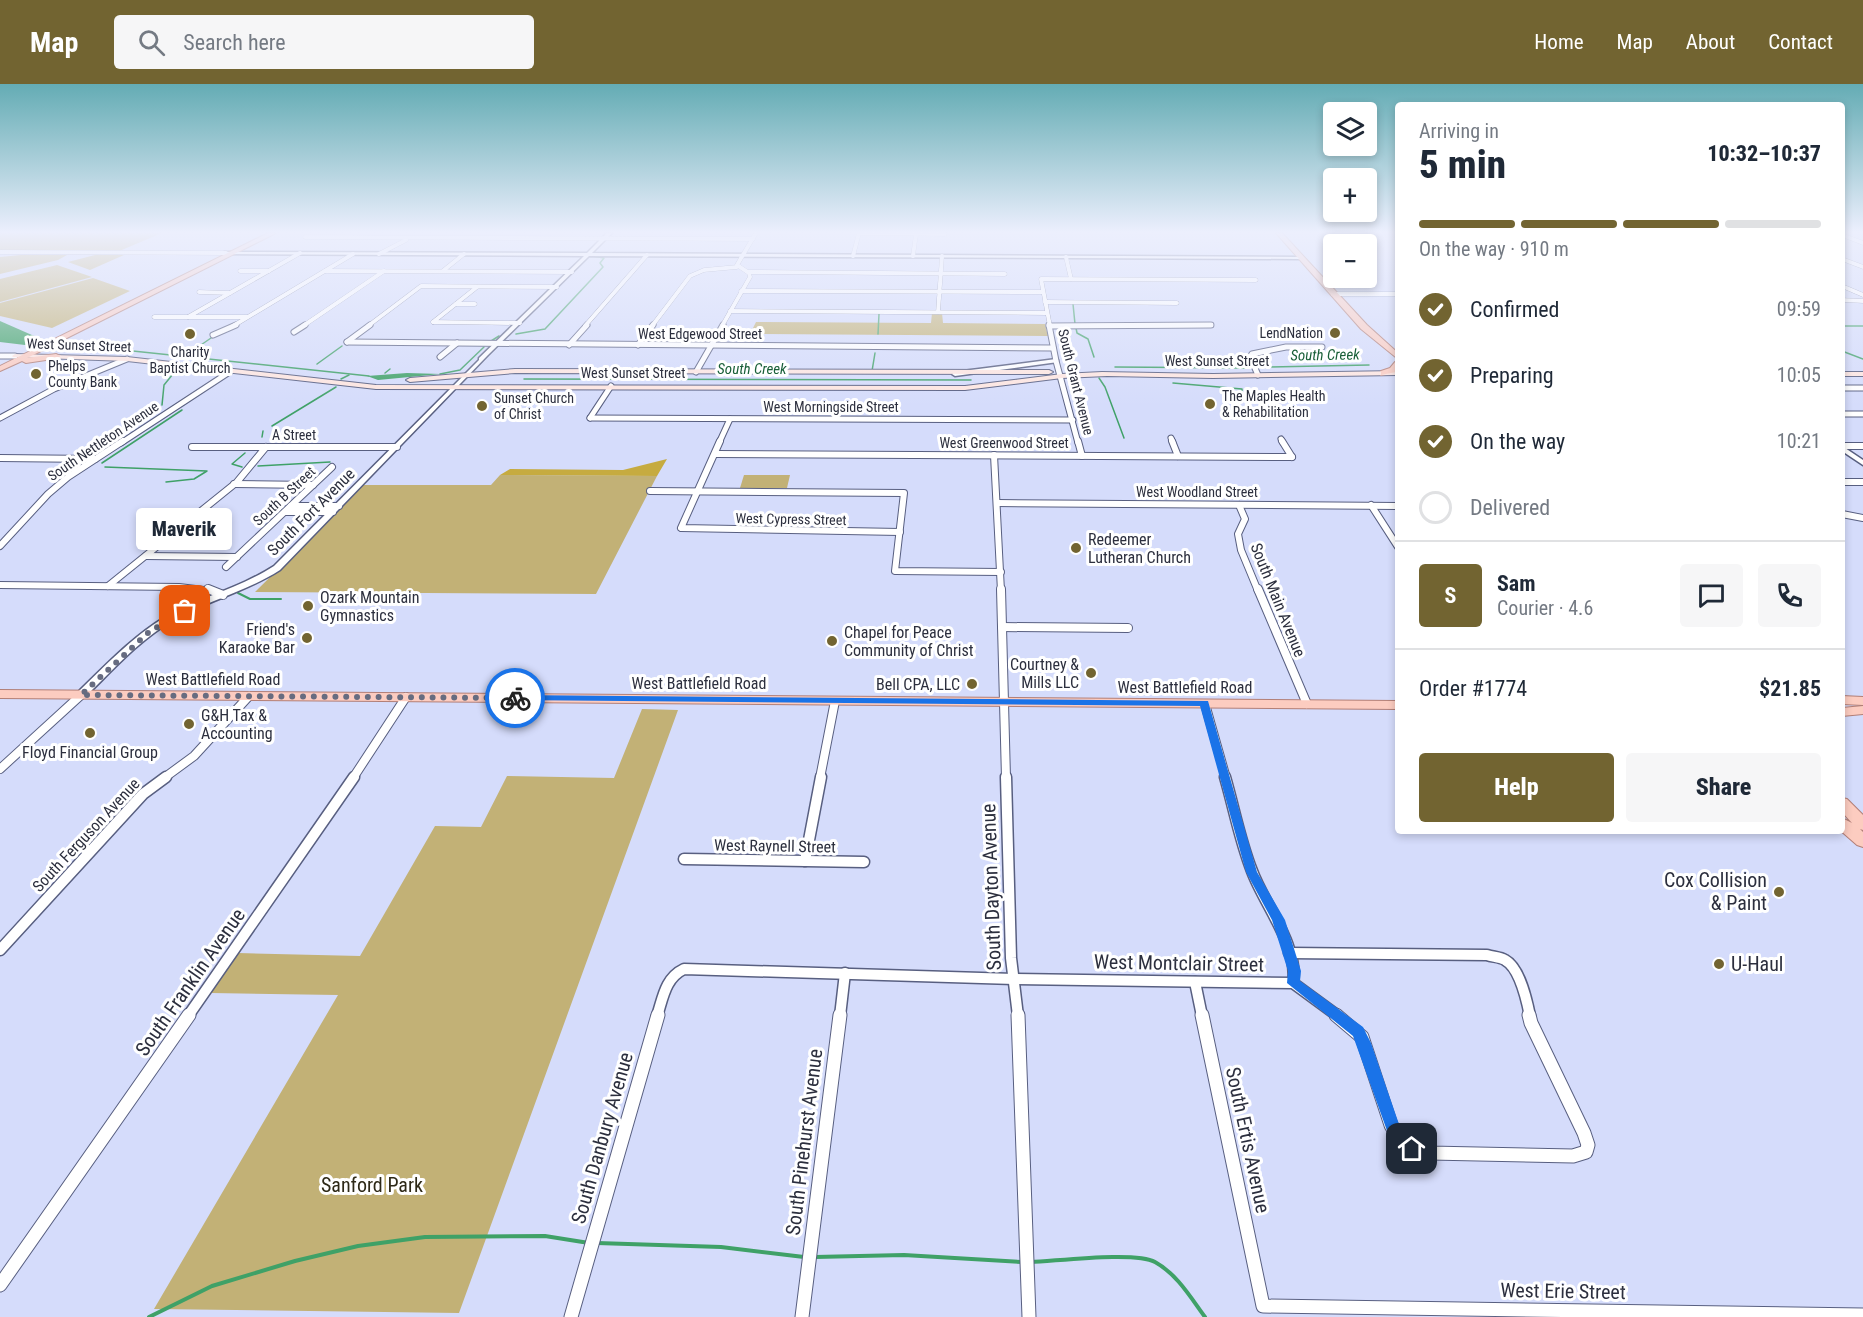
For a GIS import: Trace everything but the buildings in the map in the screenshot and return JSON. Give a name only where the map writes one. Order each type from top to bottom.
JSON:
[{"type":"main road","points":[[1,367],[15,356],[149,291]]},
{"type":"main road","points":[[1,367],[159,291]]},
{"type":"main road","points":[[1330,291],[1364,327],[1395,354]]},
{"type":"main road","points":[[46,346],[44,350],[56,356]]},
{"type":"main road","name":"West Sunset Street","points":[[15,356],[127,359],[376,387],[966,388],[1061,374]]},
{"type":"main road","points":[[1,367],[56,356]]},
{"type":"main road","points":[[477,367],[485,370],[515,371]]},
{"type":"main road","points":[[1384,373],[1395,368]]},
{"type":"main road","name":"West Sunset Street","points":[[336,383],[390,382],[515,371],[1108,374],[1256,370],[1384,373]]},
{"type":"main road","points":[[1384,373],[1395,374]]},
{"type":"main road","points":[[1845,374],[1863,374]]},
{"type":"main road","name":"West Battlefield Road","points":[[0,694],[1395,705]]},
{"type":"main road","points":[[1845,700],[1863,702]]},
{"type":"main road","points":[[1845,712],[1863,710]]},
{"type":"main road","points":[[1845,806],[1863,825]]},
{"type":"main road","points":[[1845,826],[1863,841]]},
{"type":"street","points":[[188,317],[234,291]]},
{"type":"street","points":[[213,335],[225,331],[292,291]]},
{"type":"street","points":[[294,332],[355,291]]},
{"type":"street","name":"West Edgewood Street","points":[[415,291],[347,342],[1053,348]]},
{"type":"street","points":[[473,291],[433,322],[520,323]]},
{"type":"street","name":"South Fort Avenue","points":[[0,769],[157,627],[177,615],[257,581],[277,568],[455,386],[552,291]]},
{"type":"street","points":[[569,345],[616,291]]},
{"type":"street","points":[[638,345],[679,291]]},
{"type":"street","points":[[696,372],[741,291],[1043,292]]},
{"type":"street","points":[[199,292],[231,292]]},
{"type":"street","points":[[938,312],[939,292]]},
{"type":"street","name":"South Grant Avenue","points":[[1043,292],[1056,361],[1082,456]]},
{"type":"street","points":[[1333,294],[1395,294]]},
{"type":"street","points":[[1845,300],[1863,301]]},
{"type":"street","points":[[1045,302],[1177,303]]},
{"type":"street","points":[[456,304],[475,304]]},
{"type":"street","points":[[730,311],[1047,313]]},
{"type":"street","points":[[154,317],[248,317]]},
{"type":"street","points":[[1049,326],[1211,325]]},
{"type":"street","points":[[440,357],[457,343]]},
{"type":"street","points":[[1256,370],[1250,356],[1254,353],[1286,347],[1322,347]]},
{"type":"street","name":"West Sunset Street","points":[[0,356],[15,356]]},
{"type":"street","name":"South Fort Avenue","points":[[466,375],[486,356]]},
{"type":"street","points":[[0,418],[54,389],[127,359]]},
{"type":"street","points":[[955,374],[1056,361]]},
{"type":"street","name":"South Nettleton Avenue","points":[[0,546],[56,486],[231,371]]},
{"type":"street","name":"West Morningside Street","points":[[611,386],[590,418],[1073,420]]},
{"type":"street","points":[[1845,388],[1863,388]]},
{"type":"street","points":[[1845,414],[1863,414]]},
{"type":"street","points":[[698,491],[730,419]]},
{"type":"street","points":[[1171,438],[1178,456]]},
{"type":"street","name":"West Greenwood Street","points":[[716,454],[1292,457],[1281,439]]},
{"type":"street","points":[[1845,447],[1863,446]]},
{"type":"street","name":"A Street","points":[[192,447],[397,447]]},
{"type":"street","points":[[108,586],[246,474],[255,456],[266,447]]},
{"type":"street","points":[[1845,449],[1863,464]]},
{"type":"street","name":"South Dayton Avenue","points":[[994,455],[1001,572],[1011,946],[1017,1002],[1029,1317]]},
{"type":"street","points":[[0,458],[96,459]]},
{"type":"street","name":"South B Street","points":[[226,567],[333,467]]},
{"type":"street","points":[[1845,482],[1863,482]]},
{"type":"street","points":[[234,484],[313,485]]},
{"type":"street","points":[[651,491],[904,493],[896,571],[1001,572]]},
{"type":"street","name":"West Cypress Street","points":[[698,491],[681,528],[900,532]]},
{"type":"street","name":"West Woodland Street","points":[[997,503],[1395,506]]},
{"type":"street","name":"South Main Avenue","points":[[1239,505],[1245,519],[1238,534],[1241,550],[1306,704]]},
{"type":"street","points":[[291,506],[336,509]]},
{"type":"street","points":[[1371,506],[1395,542]]},
{"type":"street","points":[[285,512],[336,509]]},
{"type":"street","points":[[1845,515],[1863,518]]},
{"type":"street","points":[[145,556],[237,557]]},
{"type":"street","points":[[0,585],[195,587],[223,596]]},
{"type":"street","points":[[1002,627],[1128,628]]},
{"type":"street","name":"South Ferguson Avenue","points":[[0,950],[143,794],[194,756],[249,696]]},
{"type":"street","name":"South Franklin Avenue","points":[[0,1285],[330,813],[406,697]]},
{"type":"street","points":[[805,861],[835,701]]},
{"type":"street","points":[[1204,704],[1252,872],[1275,911],[1288,953],[1295,971],[1293,983],[1362,1037],[1391,1125],[1404,1145],[1430,1153],[1573,1156],[1586,1152],[1588,1145],[1584,1132],[1531,1023],[1525,993],[1520,982],[1511,965],[1505,960],[1487,955],[1288,953]]},
{"type":"street","name":"West Raynell Street","points":[[684,859],[864,862]]},
{"type":"street","name":"West Montclair Street","points":[[676,973],[694,968],[1014,979],[1293,983]]},
{"type":"street","name":"South Danbury Avenue","points":[[571,1317],[666,986],[676,973]]},
{"type":"street","name":"South Pinehurst Avenue","points":[[802,1317],[844,973]]},
{"type":"street","name":"South Ertis Avenue","points":[[1195,982],[1263,1306]]},
{"type":"street","name":"West Erie Street","points":[[1263,1306],[1863,1316]]},
{"type":"green space","points":[[0,291],[42,291],[0,302]]},
{"type":"green space","points":[[46,291],[130,291],[52,328],[0,316],[0,303]]},
{"type":"green space","points":[[932,313],[942,313],[943,323],[1045,324],[1048,336],[750,334],[756,322],[931,323]]},
{"type":"green space","points":[[500,475],[657,476],[596,594],[255,592],[363,485],[491,485]]},
{"type":"green space","points":[[744,475],[790,475],[787,488],[740,488]]},
{"type":"green space","name":"Sanford Park","points":[[642,709],[678,710],[459,1313],[154,1309],[338,995],[211,993],[238,953],[360,956],[435,826],[481,827],[507,776],[614,778]]},
{"type":"shaded area","points":[[0,321],[41,339],[25,345],[0,342]]},
{"type":"shaded area","points":[[407,373],[441,374],[378,380],[367,376]]},
{"type":"shaded area","points":[[667,459],[657,476],[500,475],[510,469],[623,470]]},
{"type":"waterway","points":[[516,334],[545,329],[581,291]]},
{"type":"waterway","points":[[1073,304],[1075,324]]},
{"type":"waterway","points":[[878,334],[879,314]]},
{"type":"waterway","name":"South Creek","points":[[1845,326],[1863,326]]},
{"type":"waterway","points":[[1076,328],[1077,333],[1088,339],[1094,357]]},
{"type":"waterway","points":[[491,341],[499,336]]},
{"type":"waterway","points":[[203,350],[198,347],[211,338]]},
{"type":"waterway","name":"South Creek","points":[[76,345],[201,358]]},
{"type":"waterway","points":[[317,364],[342,346]]},
{"type":"waterway","points":[[203,350],[210,347]]},
{"type":"waterway","points":[[440,374],[460,370],[484,347]]},
{"type":"waterway","points":[[1845,352],[1863,359]]},
{"type":"waterway","name":"South Creek","points":[[185,356],[194,353]]},
{"type":"waterway","points":[[872,371],[875,353]]},
{"type":"waterway","name":"South Creek","points":[[194,362],[201,358]]},
{"type":"waterway","name":"South Creek","points":[[201,358],[369,376]]},
{"type":"waterway","name":"South Creek","points":[[1264,367],[1369,365]]},
{"type":"waterway","name":"South Creek","points":[[1115,367],[1248,368]]},
{"type":"waterway","points":[[162,369],[177,369],[164,385],[162,405]]},
{"type":"waterway","points":[[385,373],[390,369]]},
{"type":"waterway","name":"South Creek","points":[[341,379],[349,375]]},
{"type":"waterway","points":[[1099,378],[1105,387],[1124,438]]},
{"type":"waterway","name":"South Creek","points":[[524,379],[971,380]]},
{"type":"waterway","points":[[1173,383],[1242,389],[1242,392]]},
{"type":"waterway","points":[[272,426],[336,387]]},
{"type":"waterway","points":[[102,463],[182,410]]},
{"type":"waterway","points":[[262,437],[263,431]]},
{"type":"waterway","points":[[242,467],[232,464],[245,453]]},
{"type":"waterway","points":[[258,466],[330,462]]},
{"type":"waterway","points":[[105,467],[207,471],[194,479],[166,482]]},
{"type":"waterway","points":[[238,593],[250,599],[281,599]]},
{"type":"waterway","points":[[149,1317],[212,1286],[295,1261],[358,1246],[425,1237],[545,1236],[589,1243]]},
{"type":"waterway","points":[[597,1243],[721,1247],[804,1257]]},
{"type":"waterway","points":[[815,1257],[904,1255],[1022,1262]]},
{"type":"waterway","points":[[1031,1262],[1114,1257],[1131,1257],[1155,1262],[1183,1287],[1205,1317]]},
{"type":"way so far","points":[[185,611],[149,632],[81,695],[515,698]]},
{"type":"place","name":"LendNation","points":[[1335,333]]},
{"type":"place","name":"Charity Baptist Church","points":[[190,334]]},
{"type":"place","name":"Phelps County Bank","points":[[36,374]]},
{"type":"place","name":"The Maples Health & Rehabilitation","points":[[1210,404]]},
{"type":"place","name":"Sunset Church of Christ","points":[[482,406]]},
{"type":"place","name":"Redeemer Lutheran Church","points":[[1076,548]]},
{"type":"place","name":"Ozark Mountain Gymnastics","points":[[308,606]]},
{"type":"place","name":"Maverik","points":[[185,611]]},
{"type":"place","name":"Friend's Karaoke Bar","points":[[307,638]]},
{"type":"place","name":"Chapel for Peace Community of Christ","points":[[832,641]]},
{"type":"place","name":"Courtney & Mills LLC","points":[[1091,673]]},
{"type":"place","name":"Bell CPA, LLC","points":[[972,684]]},
{"type":"place","name":"G&H Tax & Accounting","points":[[189,724]]},
{"type":"place","name":"Floyd Financial Group","points":[[90,733]]},
{"type":"place","name":"Cox Collision & Paint","points":[[1779,892]]},
{"type":"place","name":"U-Haul","points":[[1719,964]]},
{"type":"route","points":[[515,698],[1204,704],[1252,872],[1257,885],[1275,911],[1295,971],[1296,978],[1293,983],[1358,1031],[1395,1134],[1404,1145],[1412,1149]]}]
